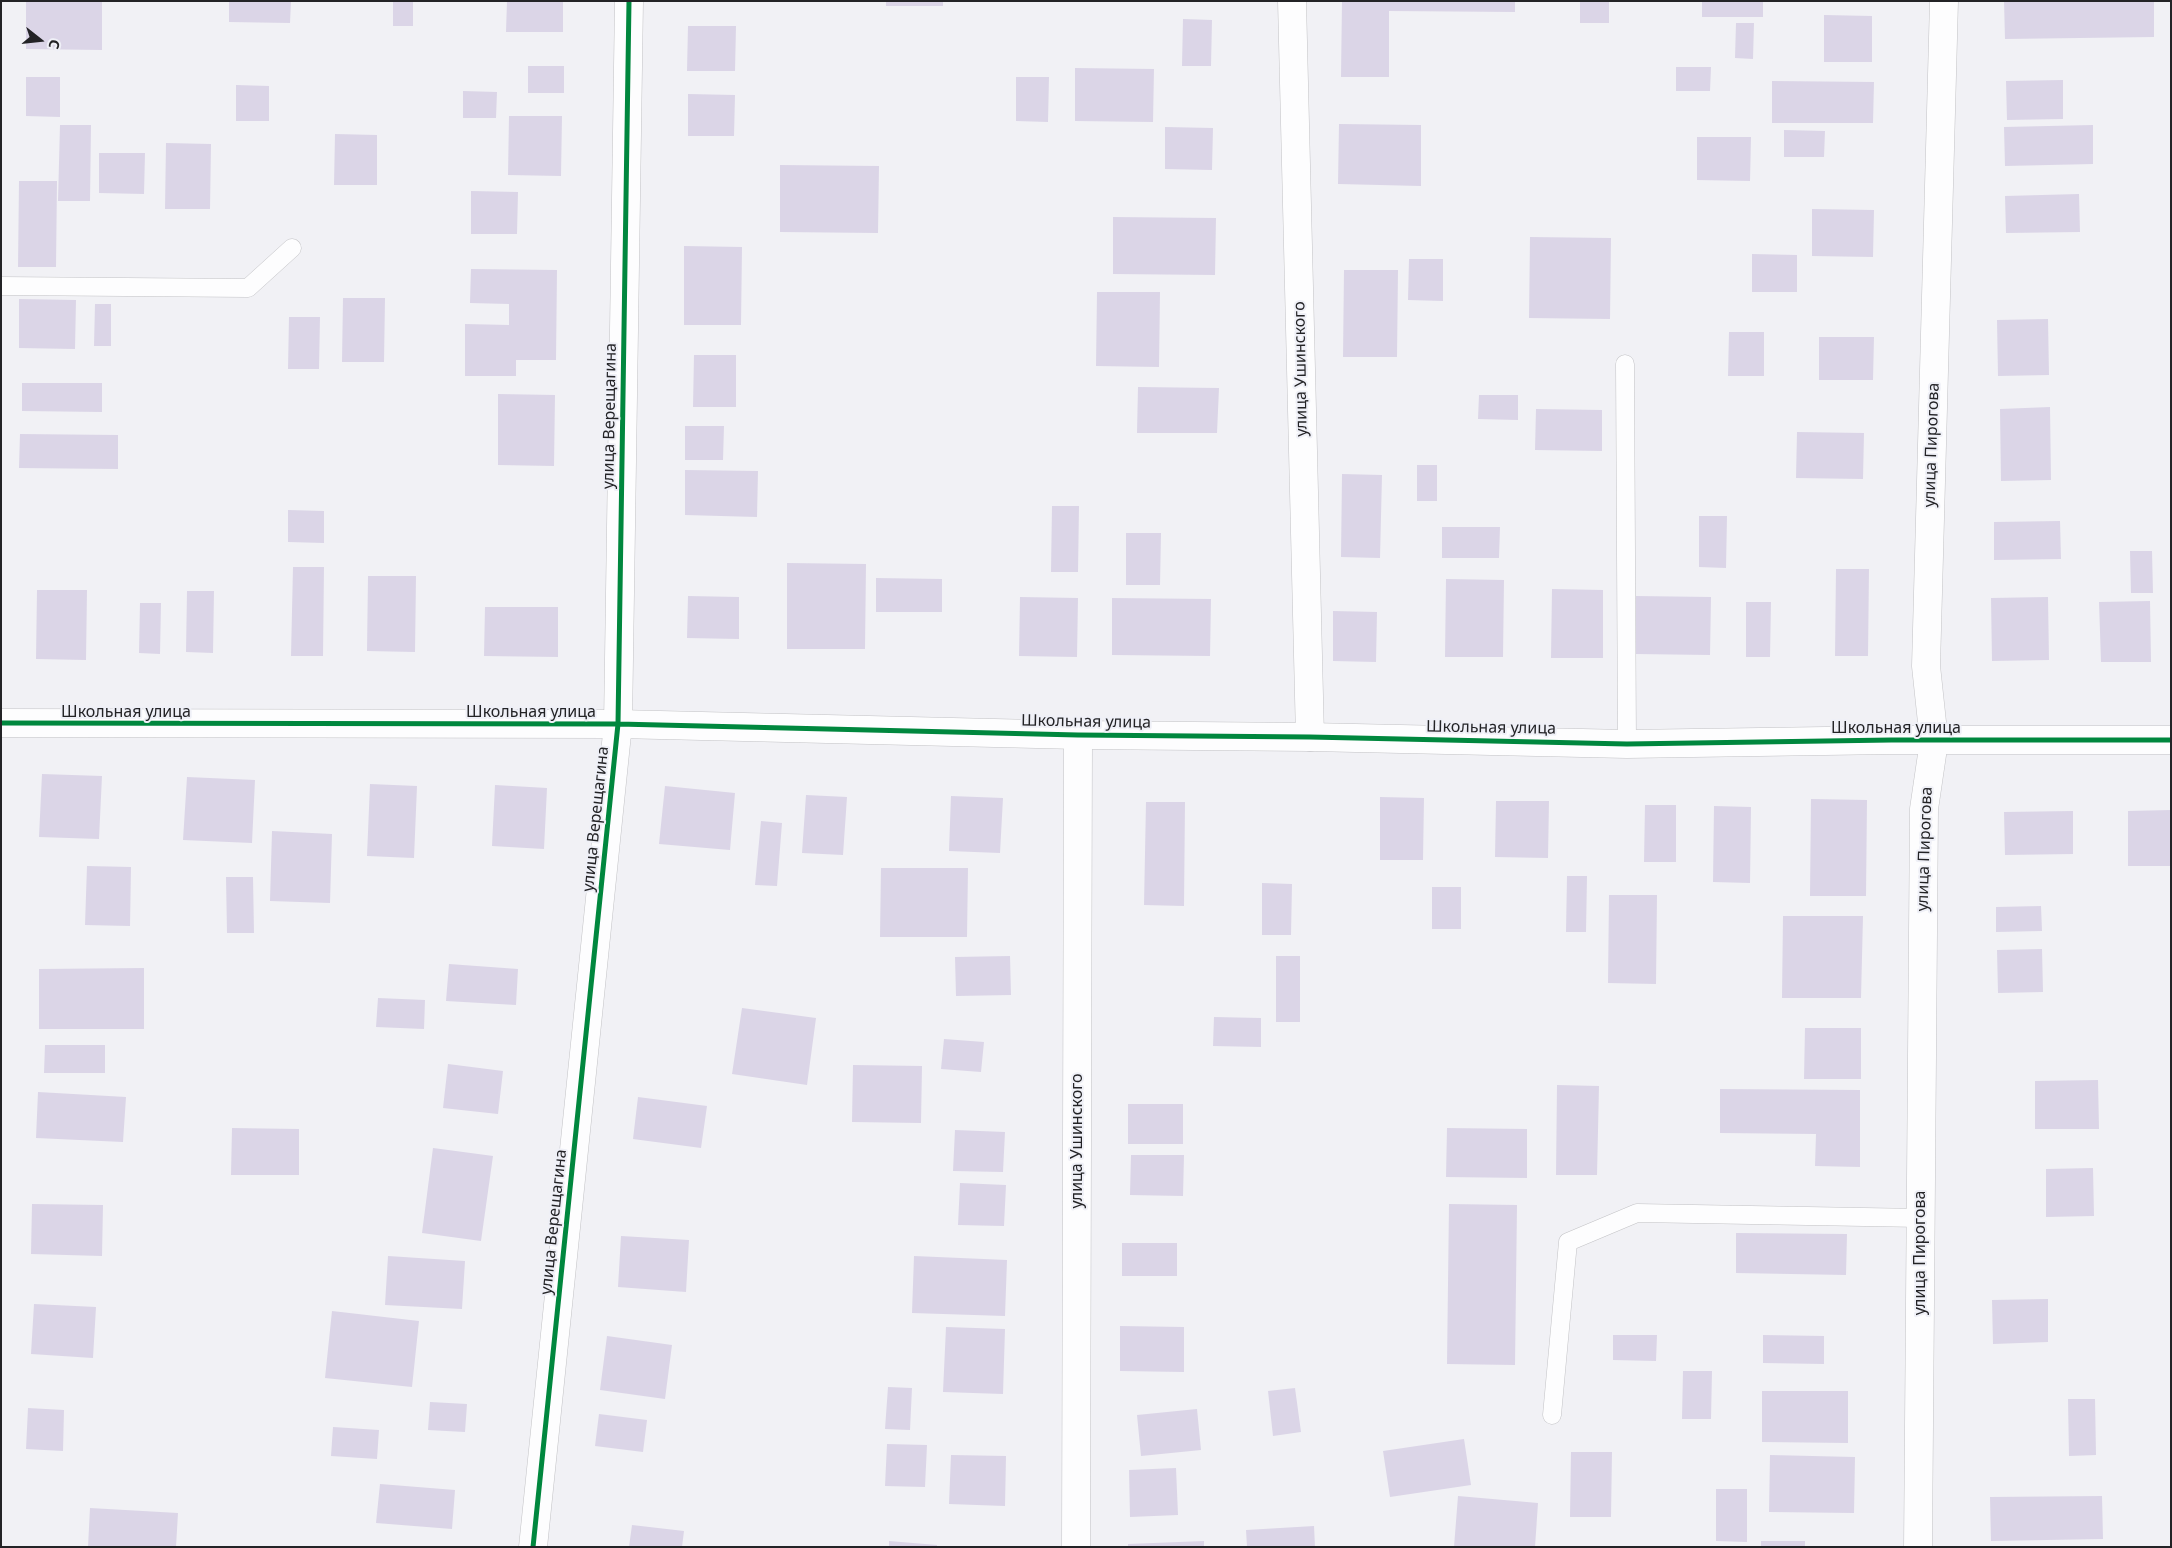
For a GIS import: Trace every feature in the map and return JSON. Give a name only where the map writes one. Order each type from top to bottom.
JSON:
[{"type":"street","name":"улица Верещагина","points":[[534,1547],[618,724],[629,1]]},
{"type":"street","name":"улица Ушинского","points":[[1292,1],[1310,737]]},
{"type":"street","name":"улица Пирогова","points":[[1918,1547],[1924,808],[1934,741],[1926,666],[1944,1]]},
{"type":"street","name":"Школьная улица","points":[[1,723],[618,724],[1078,735],[1310,737],[1627,744],[1891,740],[2171,740]]},
{"type":"street","name":"улица Ушинского","points":[[1076,1547],[1078,735]]},
{"type":"lane","points":[[1,286],[248,288],[292,248]]},
{"type":"lane","points":[[1625,364],[1627,744]]},
{"type":"lane","points":[[1552,1416],[1568,1242],[1637,1213],[1921,1218]]},
{"type":"building","points":[[26,1],[102,1],[102,50],[26,49]]},
{"type":"building","points":[[229,1],[291,1],[290,23],[229,22]]},
{"type":"building","points":[[393,1],[413,1],[413,26],[393,26]]},
{"type":"building","points":[[507,1],[563,1],[563,32],[506,32]]},
{"type":"building","points":[[886,1],[943,1],[943,6],[886,6]]},
{"type":"building","points":[[1342,1],[1515,1],[1515,12],[1389,11],[1389,77],[1341,77]]},
{"type":"building","points":[[1580,1],[1609,1],[1609,23],[1580,23]]},
{"type":"building","points":[[1702,1],[1763,1],[1763,17],[1702,17]]},
{"type":"building","points":[[2004,1],[2154,1],[2154,37],[2005,39]]},
{"type":"building","points":[[1824,15],[1872,16],[1872,62],[1824,62]]},
{"type":"building","points":[[1183,19],[1212,20],[1211,66],[1182,66]]},
{"type":"building","points":[[1736,23],[1754,23],[1753,59],[1735,58]]},
{"type":"building","points":[[688,26],[736,26],[735,71],[687,71]]},
{"type":"building","points":[[528,66],[564,66],[564,93],[528,93]]},
{"type":"building","points":[[1676,67],[1711,67],[1710,91],[1676,91]]},
{"type":"building","points":[[1075,68],[1154,69],[1153,122],[1075,121]]},
{"type":"building","points":[[26,77],[60,77],[60,117],[26,116]]},
{"type":"building","points":[[1016,77],[1049,77],[1048,122],[1016,121]]},
{"type":"building","points":[[2063,80],[2063,119],[2007,120],[2006,81]]},
{"type":"building","points":[[1772,81],[1874,82],[1873,123],[1772,123]]},
{"type":"building","points":[[236,85],[269,86],[269,121],[236,121]]},
{"type":"building","points":[[463,91],[497,92],[496,118],[463,118]]},
{"type":"building","points":[[688,94],[735,95],[734,136],[688,136]]},
{"type":"building","points":[[509,116],[562,116],[561,176],[508,175]]},
{"type":"building","points":[[1339,124],[1421,125],[1421,186],[1338,184]]},
{"type":"building","points":[[60,125],[91,125],[90,201],[58,201]]},
{"type":"building","points":[[2093,125],[2093,164],[2005,166],[2004,127]]},
{"type":"building","points":[[1165,127],[1213,128],[1212,170],[1165,169]]},
{"type":"building","points":[[1784,130],[1825,131],[1824,157],[1784,157]]},
{"type":"building","points":[[335,134],[377,135],[377,185],[334,185]]},
{"type":"building","points":[[1697,137],[1751,137],[1750,181],[1697,180]]},
{"type":"building","points":[[166,143],[211,144],[210,209],[165,209]]},
{"type":"building","points":[[99,153],[145,153],[144,194],[99,193]]},
{"type":"building","points":[[780,165],[879,166],[878,233],[780,232]]},
{"type":"building","points":[[19,181],[57,181],[56,267],[18,267]]},
{"type":"building","points":[[471,191],[518,192],[517,234],[471,234]]},
{"type":"building","points":[[2079,194],[2080,232],[2006,233],[2005,196]]},
{"type":"building","points":[[1812,209],[1874,210],[1873,257],[1812,256]]},
{"type":"building","points":[[1113,217],[1216,218],[1215,275],[1113,274]]},
{"type":"building","points":[[1530,237],[1611,238],[1610,319],[1529,318]]},
{"type":"building","points":[[684,246],[742,247],[741,325],[684,325]]},
{"type":"building","points":[[1752,254],[1797,255],[1797,292],[1752,292]]},
{"type":"building","points":[[1409,259],[1443,259],[1443,301],[1408,300]]},
{"type":"building","points":[[471,269],[557,270],[556,360],[516,360],[516,376],[465,376],[465,324],[509,325],[509,304],[470,303]]},
{"type":"building","points":[[1344,270],[1398,270],[1397,357],[1343,357]]},
{"type":"building","points":[[1097,292],[1160,292],[1159,367],[1096,366]]},
{"type":"building","points":[[343,298],[385,298],[384,362],[342,362]]},
{"type":"building","points":[[19,299],[76,300],[75,349],[19,348]]},
{"type":"building","points":[[95,304],[111,304],[111,346],[94,346]]},
{"type":"building","points":[[289,317],[320,317],[319,369],[288,369]]},
{"type":"building","points":[[2048,319],[2049,375],[1998,376],[1997,320]]},
{"type":"building","points":[[1729,332],[1764,332],[1764,376],[1728,376]]},
{"type":"building","points":[[1819,337],[1874,337],[1873,380],[1819,380]]},
{"type":"building","points":[[694,355],[736,355],[736,407],[693,407]]},
{"type":"building","points":[[22,383],[102,383],[102,412],[22,411]]},
{"type":"building","points":[[1138,387],[1219,388],[1217,433],[1137,433]]},
{"type":"building","points":[[498,394],[555,395],[554,466],[498,465]]},
{"type":"building","points":[[1479,395],[1518,395],[1518,420],[1478,419]]},
{"type":"building","points":[[2050,407],[2051,480],[2001,481],[2000,409]]},
{"type":"building","points":[[1536,409],[1602,410],[1602,451],[1535,450]]},
{"type":"building","points":[[685,426],[724,426],[723,460],[685,460]]},
{"type":"building","points":[[1797,432],[1864,433],[1863,479],[1796,478]]},
{"type":"building","points":[[20,434],[118,435],[118,469],[19,468]]},
{"type":"building","points":[[1417,465],[1437,465],[1437,501],[1417,501]]},
{"type":"building","points":[[685,470],[758,471],[757,517],[685,515]]},
{"type":"building","points":[[1342,474],[1382,475],[1380,558],[1341,557]]},
{"type":"building","points":[[1052,506],[1079,506],[1078,572],[1051,572]]},
{"type":"building","points":[[288,510],[324,511],[324,543],[288,542]]},
{"type":"building","points":[[1699,516],[1727,516],[1726,568],[1699,567]]},
{"type":"building","points":[[2060,521],[2061,559],[1994,560],[1994,522]]},
{"type":"building","points":[[1442,527],[1500,527],[1499,558],[1442,558]]},
{"type":"building","points":[[1126,533],[1161,533],[1160,585],[1126,585]]},
{"type":"building","points":[[2130,551],[2152,551],[2153,593],[2131,593]]},
{"type":"building","points":[[787,563],[866,564],[865,649],[787,649]]},
{"type":"building","points":[[293,567],[324,567],[323,656],[291,656]]},
{"type":"building","points":[[1836,569],[1869,569],[1868,656],[1835,656]]},
{"type":"building","points":[[368,576],[416,576],[415,652],[367,651]]},
{"type":"building","points":[[876,578],[942,579],[942,612],[876,612]]},
{"type":"building","points":[[1446,579],[1504,580],[1503,657],[1445,657]]},
{"type":"building","points":[[1552,589],[1603,590],[1603,658],[1551,658]]},
{"type":"building","points":[[37,590],[87,590],[86,660],[36,659]]},
{"type":"building","points":[[187,591],[214,591],[213,653],[186,652]]},
{"type":"building","points":[[688,596],[739,597],[739,639],[687,638]]},
{"type":"building","points":[[1636,596],[1711,597],[1710,655],[1635,654]]},
{"type":"building","points":[[1020,597],[1078,598],[1077,657],[1019,656]]},
{"type":"building","points":[[2048,597],[2049,660],[1992,661],[1991,598]]},
{"type":"building","points":[[1112,598],[1211,599],[1210,656],[1112,655]]},
{"type":"building","points":[[2150,601],[2151,662],[2101,662],[2099,602]]},
{"type":"building","points":[[1746,602],[1771,602],[1770,657],[1746,657]]},
{"type":"building","points":[[140,603],[161,603],[160,654],[139,653]]},
{"type":"building","points":[[485,607],[558,607],[558,657],[484,656]]},
{"type":"building","points":[[1333,611],[1377,612],[1376,662],[1333,661]]},
{"type":"building","points":[[42,774],[102,776],[99,839],[39,837]]},
{"type":"building","points":[[187,777],[255,780],[252,843],[183,840]]},
{"type":"building","points":[[370,784],[417,786],[414,858],[367,856]]},
{"type":"building","points":[[495,785],[547,788],[544,849],[492,846]]},
{"type":"building","points":[[665,786],[735,793],[730,850],[659,844]]},
{"type":"building","points":[[806,795],[847,797],[843,855],[802,853]]},
{"type":"building","points":[[951,796],[1003,798],[1000,853],[949,851]]},
{"type":"building","points":[[1380,797],[1424,798],[1423,860],[1380,860]]},
{"type":"building","points":[[1811,799],[1867,800],[1866,896],[1810,896]]},
{"type":"building","points":[[1496,801],[1549,801],[1548,858],[1495,857]]},
{"type":"building","points":[[1146,802],[1185,802],[1184,906],[1144,905]]},
{"type":"building","points":[[1645,805],[1676,805],[1676,862],[1644,862]]},
{"type":"building","points":[[1714,806],[1751,807],[1750,883],[1713,882]]},
{"type":"building","points":[[2171,810],[2171,866],[2128,866],[2128,811]]},
{"type":"building","points":[[2073,811],[2073,854],[2005,855],[2004,812]]},
{"type":"building","points":[[761,821],[782,823],[777,886],[755,885]]},
{"type":"building","points":[[272,831],[332,834],[330,903],[270,901]]},
{"type":"building","points":[[87,866],[131,867],[130,926],[85,925]]},
{"type":"building","points":[[881,868],[968,868],[967,937],[880,937]]},
{"type":"building","points":[[1567,876],[1587,876],[1586,932],[1566,932]]},
{"type":"building","points":[[226,877],[253,877],[254,933],[227,933]]},
{"type":"building","points":[[1262,883],[1292,884],[1291,935],[1262,935]]},
{"type":"building","points":[[1432,887],[1461,887],[1461,929],[1432,929]]},
{"type":"building","points":[[1609,895],[1657,895],[1656,984],[1608,983]]},
{"type":"building","points":[[2041,906],[2042,931],[1996,932],[1996,907]]},
{"type":"building","points":[[1783,916],[1863,916],[1861,998],[1782,998]]},
{"type":"building","points":[[2042,949],[2043,992],[1998,993],[1997,950]]},
{"type":"building","points":[[1010,956],[1011,995],[956,996],[955,957]]},
{"type":"building","points":[[1276,956],[1300,956],[1300,1022],[1276,1022]]},
{"type":"building","points":[[449,964],[518,969],[516,1005],[446,1001]]},
{"type":"building","points":[[144,968],[144,1029],[39,1029],[39,969]]},
{"type":"building","points":[[378,998],[425,1000],[424,1029],[376,1027]]},
{"type":"building","points":[[742,1008],[816,1018],[807,1085],[732,1074]]},
{"type":"building","points":[[1214,1017],[1261,1018],[1261,1047],[1213,1046]]},
{"type":"building","points":[[1805,1028],[1861,1028],[1861,1079],[1804,1079]]},
{"type":"building","points":[[944,1039],[984,1042],[981,1072],[941,1069]]},
{"type":"building","points":[[45,1045],[105,1045],[105,1073],[44,1073]]},
{"type":"building","points":[[448,1064],[503,1071],[498,1114],[443,1108]]},
{"type":"building","points":[[853,1065],[922,1066],[921,1123],[852,1122]]},
{"type":"building","points":[[2098,1080],[2099,1129],[2035,1129],[2035,1081]]},
{"type":"building","points":[[1557,1085],[1599,1086],[1597,1175],[1556,1175]]},
{"type":"building","points":[[1720,1089],[1860,1090],[1860,1167],[1815,1166],[1816,1134],[1720,1133]]},
{"type":"building","points":[[38,1092],[126,1097],[123,1142],[36,1138]]},
{"type":"building","points":[[638,1097],[707,1106],[701,1148],[633,1139]]},
{"type":"building","points":[[1128,1104],[1183,1104],[1183,1144],[1128,1144]]},
{"type":"building","points":[[232,1128],[299,1129],[299,1175],[231,1175]]},
{"type":"building","points":[[1447,1128],[1527,1129],[1527,1178],[1446,1177]]},
{"type":"building","points":[[955,1130],[1005,1132],[1003,1172],[953,1171]]},
{"type":"building","points":[[433,1148],[493,1156],[481,1241],[422,1233]]},
{"type":"building","points":[[1131,1155],[1184,1155],[1183,1196],[1130,1195]]},
{"type":"building","points":[[2093,1168],[2094,1216],[2046,1217],[2046,1169]]},
{"type":"building","points":[[960,1183],[1006,1185],[1004,1226],[958,1225]]},
{"type":"building","points":[[32,1204],[103,1205],[102,1256],[31,1254]]},
{"type":"building","points":[[1449,1204],[1517,1205],[1515,1365],[1447,1364]]},
{"type":"building","points":[[1736,1233],[1847,1234],[1846,1275],[1736,1273]]},
{"type":"building","points":[[621,1236],[689,1240],[686,1292],[618,1287]]},
{"type":"building","points":[[1122,1243],[1177,1243],[1177,1276],[1122,1276]]},
{"type":"building","points":[[388,1256],[465,1261],[462,1309],[385,1305]]},
{"type":"building","points":[[914,1256],[1007,1260],[1005,1316],[912,1313]]},
{"type":"building","points":[[2048,1299],[2048,1342],[1993,1344],[1992,1300]]},
{"type":"building","points":[[34,1304],[96,1307],[93,1358],[31,1354]]},
{"type":"building","points":[[332,1311],[419,1321],[412,1387],[325,1378]]},
{"type":"building","points":[[1120,1326],[1184,1327],[1184,1372],[1120,1371]]},
{"type":"building","points":[[946,1327],[1005,1329],[1003,1394],[943,1392]]},
{"type":"building","points":[[1613,1335],[1657,1335],[1656,1361],[1613,1360]]},
{"type":"building","points":[[1763,1335],[1824,1336],[1824,1364],[1763,1363]]},
{"type":"building","points":[[607,1336],[672,1345],[665,1399],[600,1390]]},
{"type":"building","points":[[1683,1371],[1712,1371],[1711,1419],[1682,1419]]},
{"type":"building","points":[[888,1387],[912,1388],[910,1430],[885,1429]]},
{"type":"building","points":[[1295,1388],[1301,1432],[1273,1436],[1268,1391]]},
{"type":"building","points":[[1762,1391],[1848,1391],[1848,1443],[1762,1442]]},
{"type":"building","points":[[2068,1399],[2095,1399],[2096,1455],[2069,1456]]},
{"type":"building","points":[[430,1402],[467,1404],[465,1432],[428,1430]]},
{"type":"building","points":[[28,1408],[64,1410],[63,1451],[26,1449]]},
{"type":"building","points":[[1197,1409],[1201,1450],[1141,1456],[1137,1415]]},
{"type":"building","points":[[599,1414],[647,1420],[643,1452],[595,1446]]},
{"type":"building","points":[[333,1427],[379,1430],[377,1459],[331,1456]]},
{"type":"building","points":[[1464,1439],[1471,1485],[1390,1497],[1383,1451]]},
{"type":"building","points":[[887,1444],[927,1445],[925,1487],[885,1486]]},
{"type":"building","points":[[1571,1452],[1612,1452],[1611,1517],[1570,1517]]},
{"type":"building","points":[[951,1455],[1006,1456],[1005,1506],[949,1504]]},
{"type":"building","points":[[1770,1455],[1855,1457],[1854,1513],[1769,1512]]},
{"type":"building","points":[[1176,1468],[1178,1515],[1130,1517],[1129,1470]]},
{"type":"building","points":[[380,1484],[455,1490],[452,1529],[376,1523]]},
{"type":"building","points":[[1716,1489],[1747,1489],[1747,1542],[1716,1541]]},
{"type":"building","points":[[1458,1496],[1538,1503],[1535,1547],[1454,1547]]},
{"type":"building","points":[[2102,1496],[2103,1539],[1991,1541],[1990,1497]]},
{"type":"building","points":[[90,1508],[178,1513],[176,1547],[88,1547]]},
{"type":"building","points":[[632,1525],[684,1531],[682,1547],[629,1547]]},
{"type":"building","points":[[1314,1526],[1315,1547],[1247,1547],[1246,1530]]},
{"type":"building","points":[[889,1541],[937,1545],[937,1547],[889,1547]]},
{"type":"building","points":[[1204,1541],[1204,1547],[1128,1547],[1128,1544]]},
{"type":"building","points":[[1761,1541],[1805,1541],[1805,1547],[1761,1547]]},
{"type":"cycle path","points":[[533,1547],[618,724],[629,1]]},
{"type":"cycle path","points":[[1,723],[618,724],[1078,735],[1310,737],[1627,744],[1891,740],[2171,740]]}]
